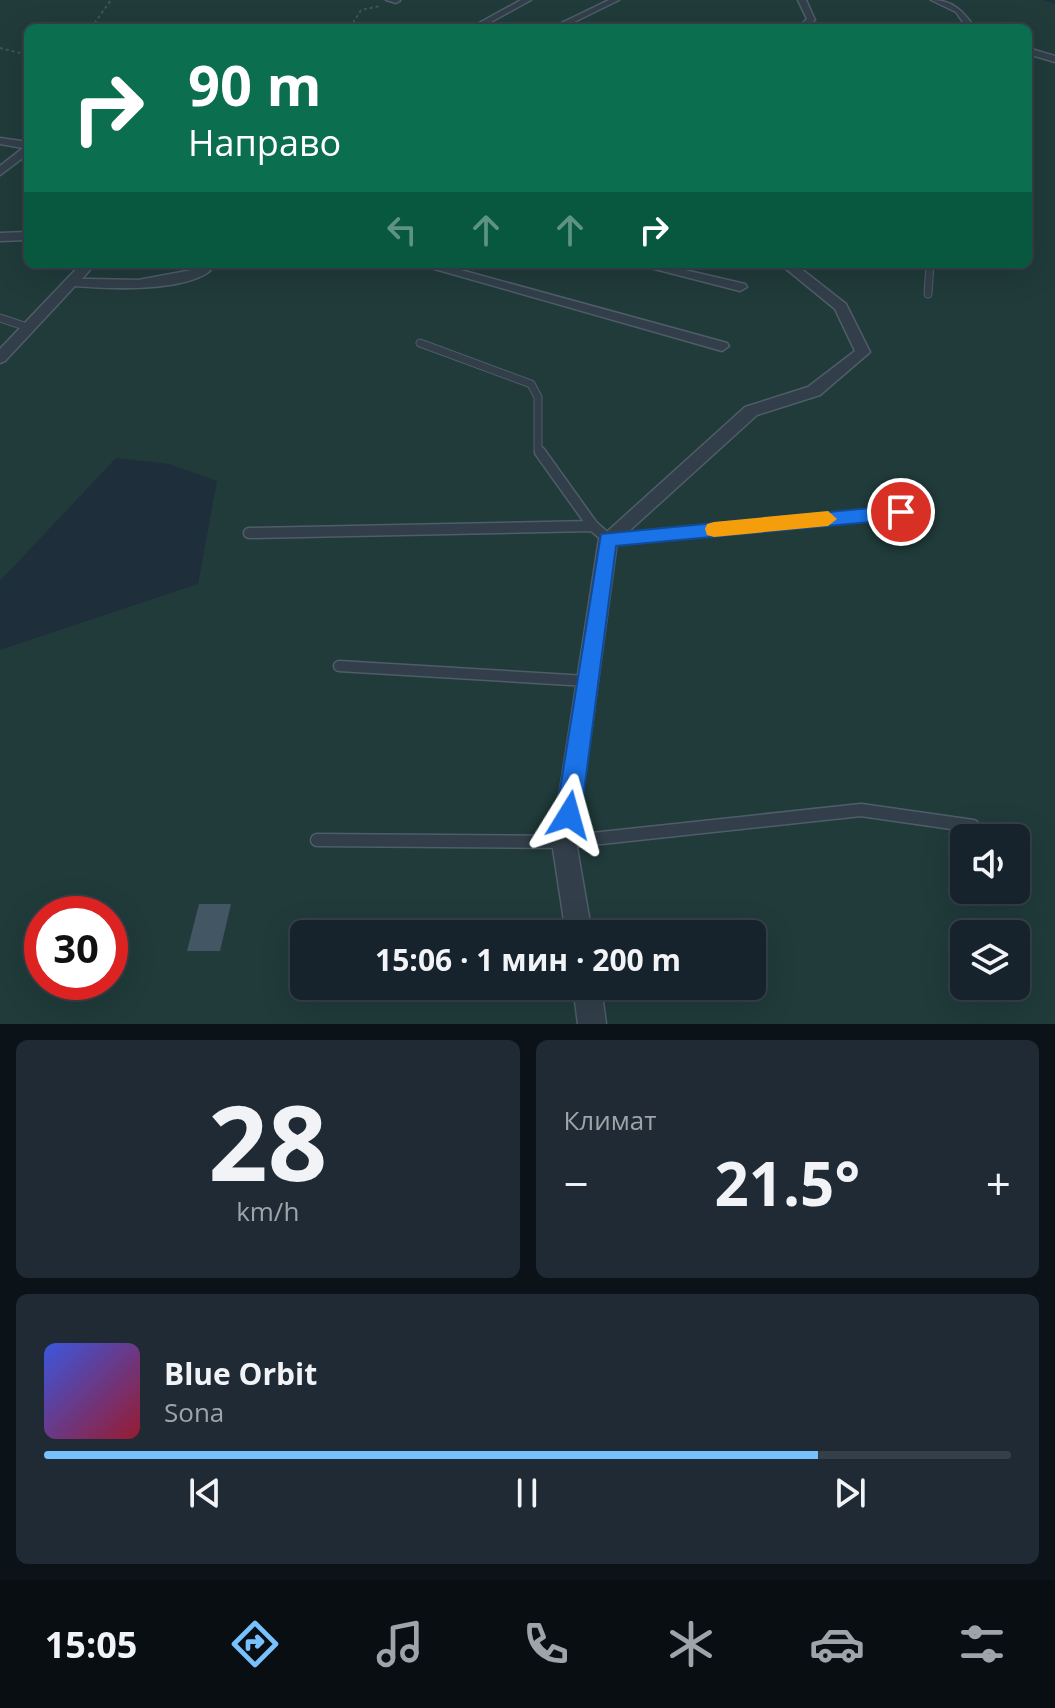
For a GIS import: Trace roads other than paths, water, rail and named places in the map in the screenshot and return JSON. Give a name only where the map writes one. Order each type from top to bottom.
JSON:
[{"type":"street","points":[[482,24],[527,0]]},
{"type":"street","points":[[564,24],[615,0]]},
{"type":"street","points":[[802,0],[811,20],[806,24]]},
{"type":"street","points":[[877,0],[901,0]]},
{"type":"street","points":[[935,0],[959,10],[968,24]]},
{"type":"street","points":[[1032,52],[1055,59]]},
{"type":"street","points":[[0,141],[24,146]]},
{"type":"street","points":[[0,172],[24,151]]},
{"type":"street","points":[[0,237],[24,236]]},
{"type":"street","points":[[0,358],[84,268]]},
{"type":"street","points":[[72,282],[123,287],[174,281],[203,271],[198,268]]},
{"type":"street","points":[[439,268],[722,346]]},
{"type":"street","points":[[659,268],[740,287]]},
{"type":"street","points":[[577,920],[564,842],[589,681],[600,533],[751,411],[814,391],[863,352],[841,307],[792,268]]},
{"type":"street","points":[[589,1000],[592,1024]]},
{"type":"lane","points":[[928,294],[930,268]]},
{"type":"lane","points":[[0,318],[27,327]]},
{"type":"lane","points":[[420,343],[531,384],[538,397],[538,450],[600,533]]},
{"type":"lane","points":[[249,533],[600,533],[901,512]]},
{"type":"lane","points":[[339,666],[589,681]]},
{"type":"lane","points":[[317,840],[564,842],[861,810],[959,824]]}]
